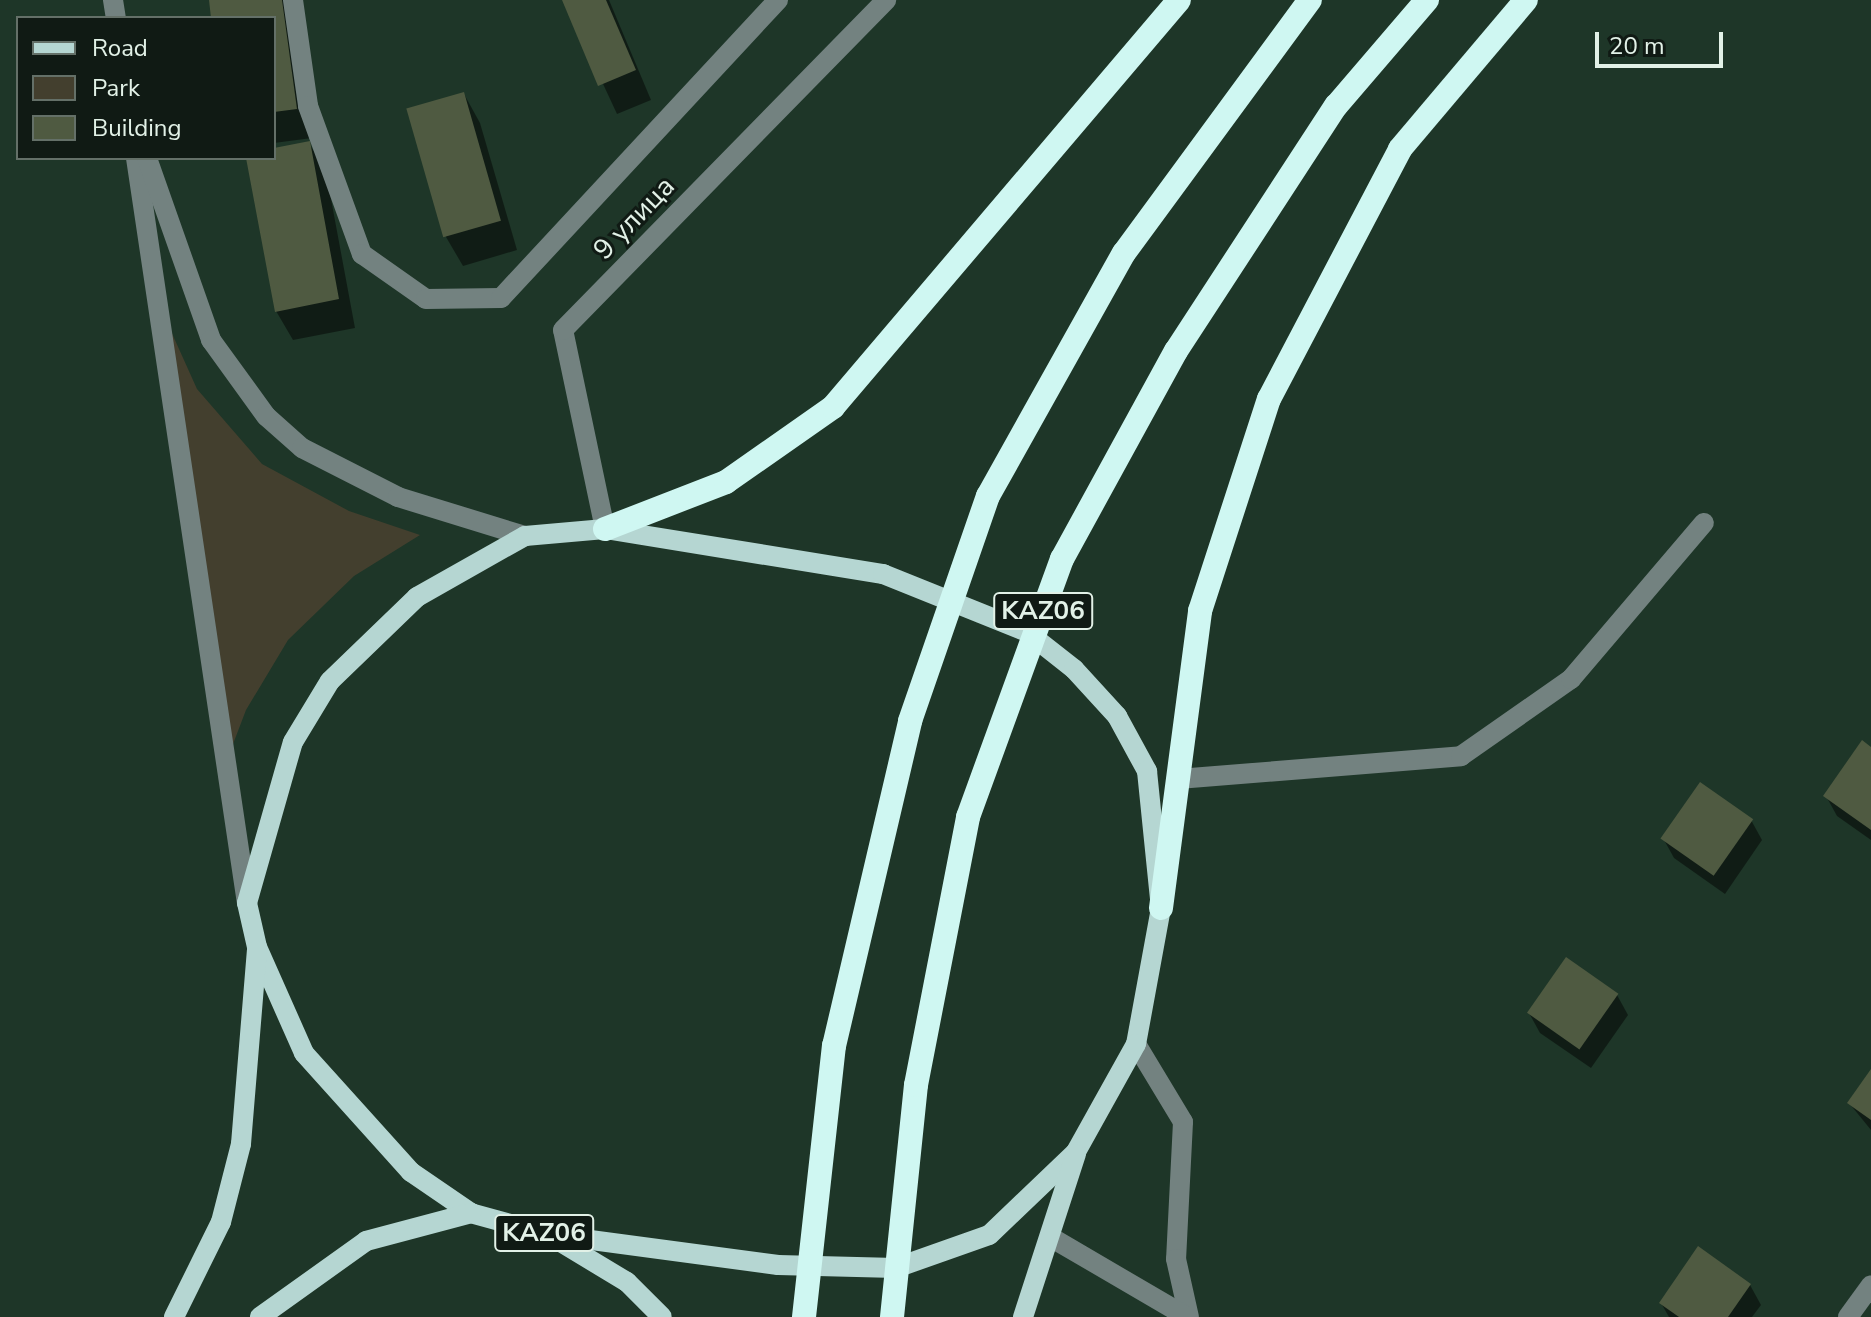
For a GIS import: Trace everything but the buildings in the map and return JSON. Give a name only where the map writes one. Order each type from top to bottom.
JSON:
[{"type":"highway","name":"KАZ06","points":[[605,529],[726,482],[833,407],[1179,0]]},
{"type":"highway","name":"KАZ06","points":[[804,1317],[834,1046],[910,721],[988,496],[1124,253],[1310,0]]},
{"type":"highway","name":"KАZ06","points":[[892,1317],[916,1085],[968,817],[1062,559],[1176,351],[1336,106],[1427,0]]},
{"type":"highway","name":"KАZ06","points":[[1161,908],[1200,611],[1269,399],[1400,149],[1526,0]]},
{"type":"main road","name":"KАZ06","points":[[605,529],[883,574],[1027,632],[1074,669],[1117,716],[1147,771],[1161,908],[1136,1044],[1076,1152],[989,1235],[896,1268],[778,1265],[547,1234],[471,1213],[411,1172],[304,1053],[257,947],[247,903],[293,742],[330,681],[417,597],[525,536],[605,529]]},
{"type":"main road","name":"KАZ06","points":[[174,1317],[221,1222],[241,1144],[257,947]]},
{"type":"main road","points":[[1023,1317],[1052,1238],[1076,1152]]},
{"type":"main road","name":"KАZ06","points":[[260,1317],[366,1241],[471,1213]]},
{"type":"main road","points":[[547,1234],[627,1282],[662,1317]]},
{"type":"street","points":[[293,0],[308,106],[362,254],[426,299],[501,298],[778,0]]},
{"type":"street","name":"9 улица","points":[[605,529],[563,330],[886,0]]},
{"type":"street","points":[[136,160],[247,903]]},
{"type":"street","points":[[148,160],[211,340],[266,416],[302,448],[398,497],[525,536]]},
{"type":"street","points":[[1178,779],[1461,756],[1571,679],[1704,523]]},
{"type":"street","points":[[1136,1044],[1183,1122],[1176,1259],[1188,1317]]},
{"type":"street","points":[[1052,1238],[1188,1317]]},
{"type":"street","points":[[1848,1317],[1871,1285]]},
{"type":"green space","points":[[148,280],[197,389],[262,464],[349,511],[420,535],[354,576],[288,640],[246,710],[219,781]]}]
